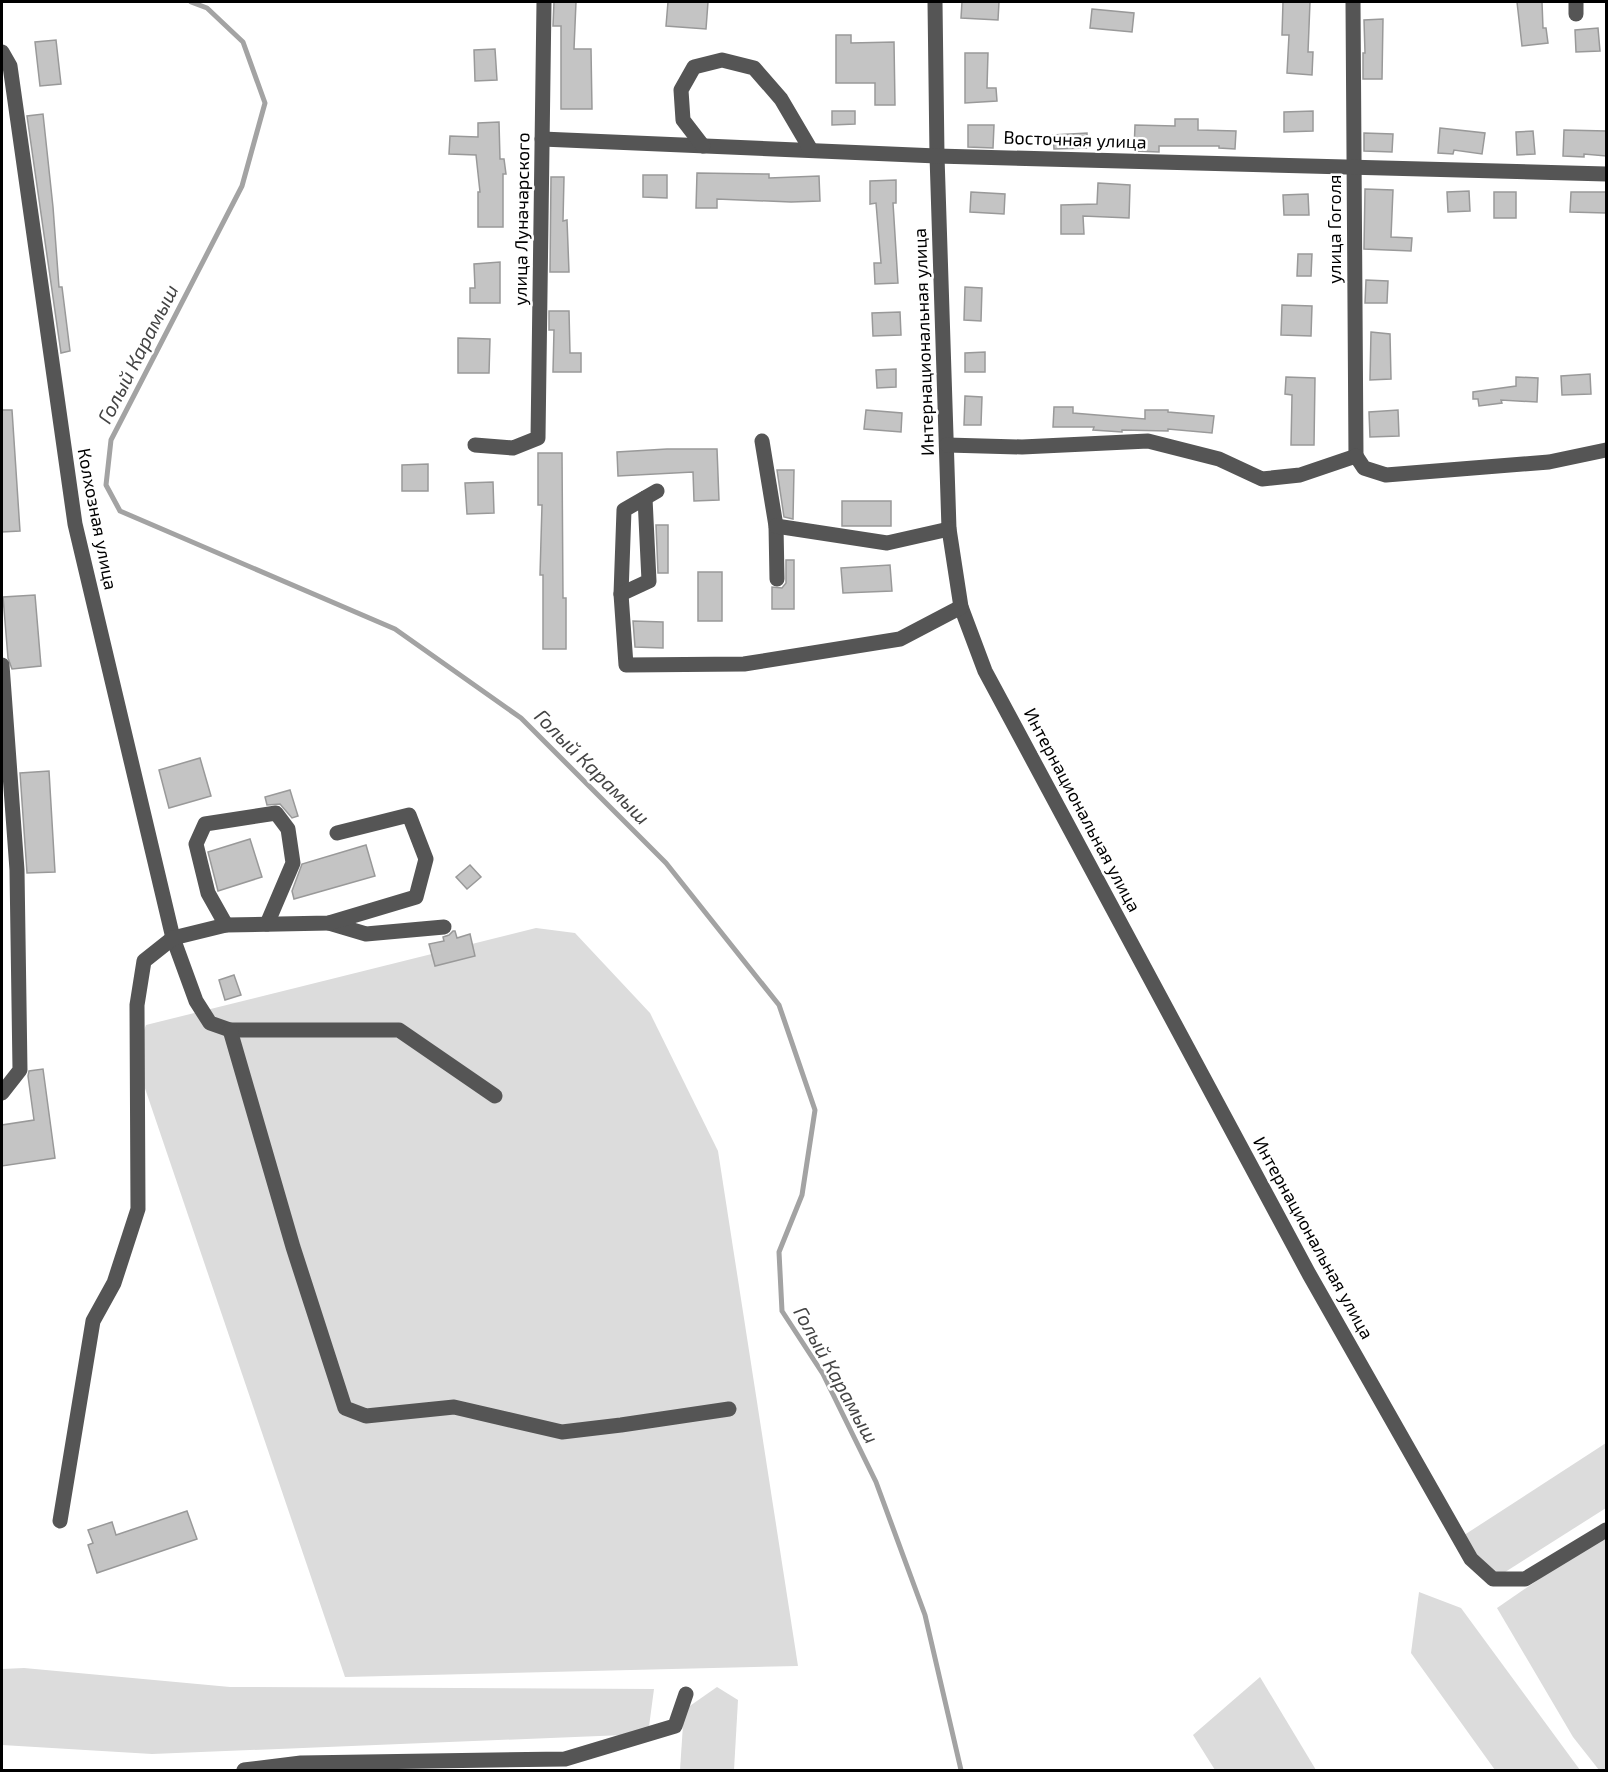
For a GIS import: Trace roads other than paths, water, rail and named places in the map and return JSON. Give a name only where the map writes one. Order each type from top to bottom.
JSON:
[{"type":"street","name":"улица Луначарского","points":[[475,445],[513,448],[538,438],[544,2]]},
{"type":"street","name":"Интернациональная улица","points":[[935,2],[937,156],[949,529],[961,607],[985,671],[1309,1274],[1471,1559],[1493,1579],[1525,1579],[1606,1530]]},
{"type":"street","name":"улица Гоголя","points":[[1353,2],[1356,456]]},
{"type":"street","name":"Колхозная улица","points":[[2,52],[10,66],[75,524],[173,938],[196,1001],[210,1023],[230,1030]]},
{"type":"street","points":[[703,146],[683,120],[681,90],[694,67],[722,60],[754,68],[781,99],[811,150]]},
{"type":"street","name":"Восточная улица","points":[[542,139],[937,156],[1606,174]]},
{"type":"street","points":[[762,441],[776,526],[777,579]]},
{"type":"street","points":[[947,445],[1022,447],[1148,441],[1219,459],[1262,479],[1300,475],[1356,456],[1364,468],[1386,475],[1549,462],[1606,450]]},
{"type":"street","points":[[621,594],[649,581],[651,495],[624,510],[621,594],[626,665],[744,664],[900,639],[961,607]]},
{"type":"street","points":[[776,526],[887,543],[949,529]]},
{"type":"street","points":[[2,664],[18,870],[20,1070],[2,1093]]},
{"type":"street","points":[[226,925],[208,893],[196,844],[200,834],[205,824],[276,813],[288,829],[293,863],[267,924]]},
{"type":"street","points":[[60,1521],[93,1321],[114,1283],[138,1209],[137,1005],[144,961],[173,938],[226,925],[329,923],[416,897],[426,859],[409,815],[336,833]]},
{"type":"street","points":[[329,923],[366,934],[444,927]]},
{"type":"street","points":[[495,1096],[399,1030],[230,1030],[293,1247],[345,1408],[366,1416],[454,1407],[562,1432],[729,1409]]},
{"type":"street","points":[[244,1770],[301,1763],[565,1759],[675,1726],[686,1694]]},
{"type":"waterway","name":"Голый Карамыш","points":[[191,2],[207,8],[243,42],[265,103],[242,186],[111,440],[106,485],[120,511],[395,629],[521,718],[666,863],[779,1005],[815,1110],[802,1195],[779,1252],[782,1311],[823,1374],[876,1482],[925,1615],[961,1770]]}]
